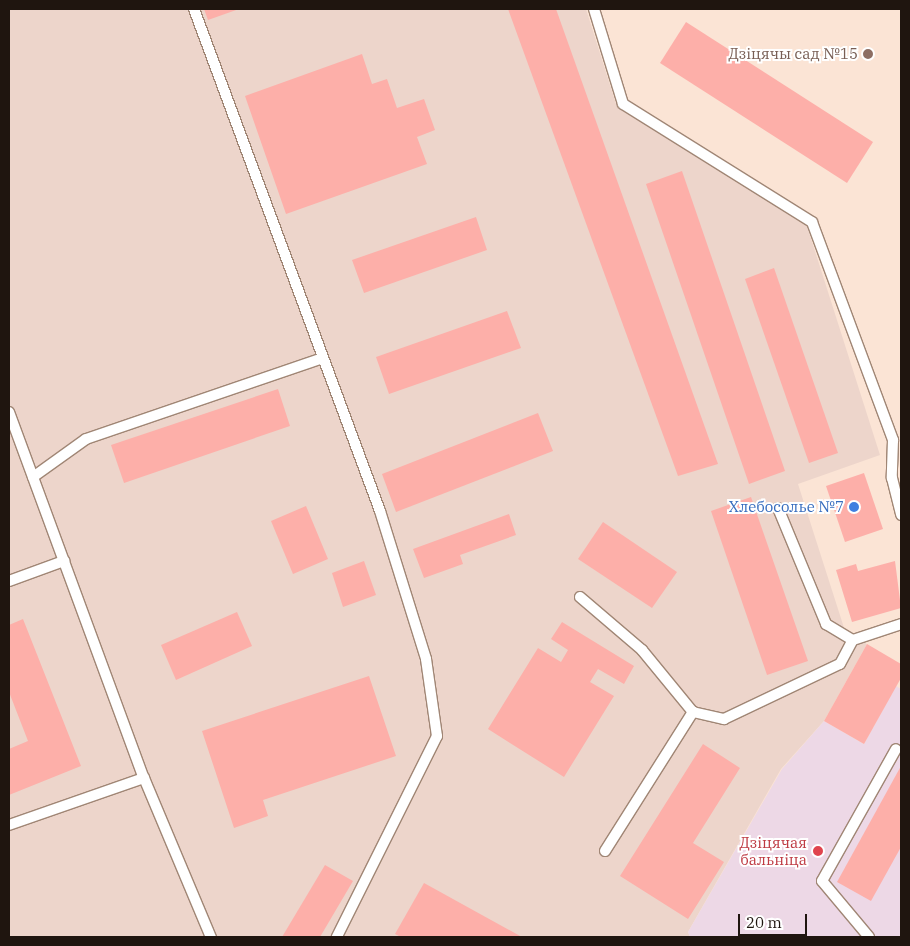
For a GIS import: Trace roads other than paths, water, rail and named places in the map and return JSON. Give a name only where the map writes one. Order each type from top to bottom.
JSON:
[{"type":"lane","points":[[194,9],[380,511],[426,659],[436,736],[337,937]]},
{"type":"lane","points":[[594,9],[623,104],[812,222],[899,440],[892,478],[901,515]]},
{"type":"lane","points":[[33,477],[86,439],[323,358]]},
{"type":"lane","points":[[9,412],[144,778],[210,937]]},
{"type":"lane","points":[[778,508],[826,624],[853,640]]},
{"type":"lane","points":[[9,581],[64,561]]},
{"type":"lane","points":[[580,597],[642,650],[693,712],[724,719],[840,664],[853,640],[901,624]]},
{"type":"lane","points":[[605,851],[693,712]]},
{"type":"lane","points":[[869,937],[822,881],[896,749]]},
{"type":"lane","points":[[9,825],[144,778]]},
{"type":"place","name":"Дзіцячы сад №15","points":[[868,54]]},
{"type":"place","name":"Хлебосолье №7","points":[[854,507]]},
{"type":"place","name":"Дзіцячая бальніца","points":[[818,851]]}]
